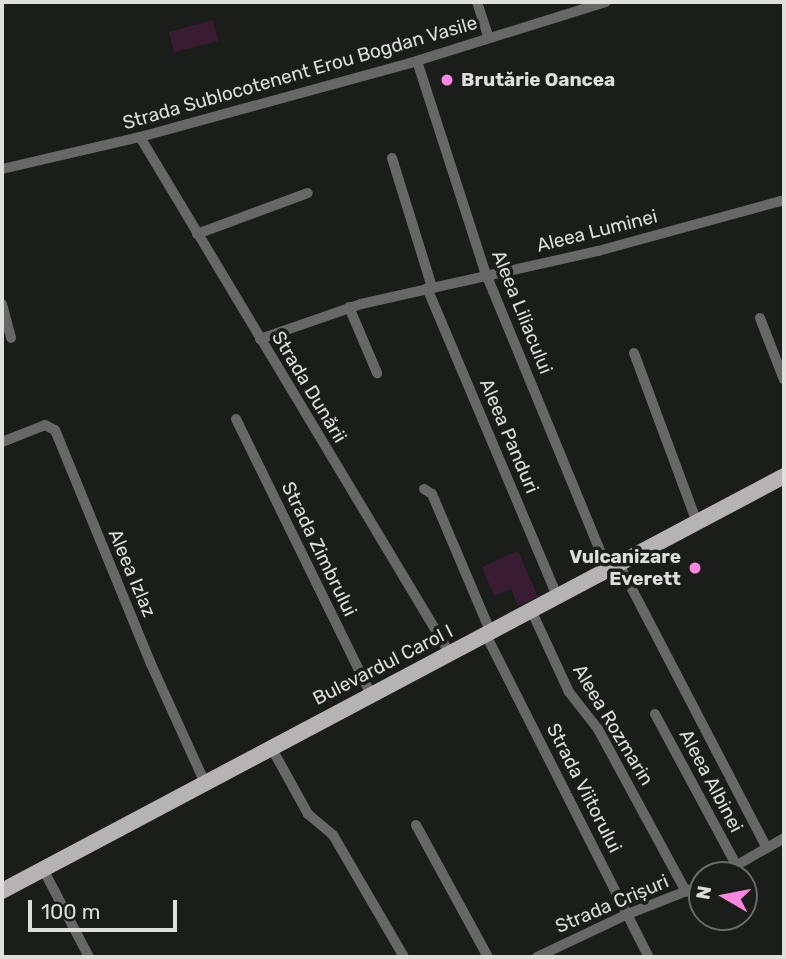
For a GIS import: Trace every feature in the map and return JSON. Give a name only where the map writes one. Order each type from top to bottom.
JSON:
[{"type":"main road","name":"Bulevardul Carol I","points":[[2,891],[204,781],[532,612],[784,476]]},
{"type":"street","points":[[477,2],[489,38]]},
{"type":"street","name":"Strada Sublocotenent Erou Bogdan Vasile","points":[[2,169],[140,137],[418,61],[606,2]]},
{"type":"street","name":"Aleea Liliacului","points":[[418,61],[486,274],[613,567],[766,848]]},
{"type":"street","name":"Strada Dunării","points":[[140,137],[450,654]]},
{"type":"street","name":"Aleea Panduri","points":[[392,158],[430,287],[558,598]]},
{"type":"street","points":[[197,234],[308,193]]},
{"type":"street","name":"Aleea Luminei","points":[[260,339],[349,307],[486,274],[587,254],[781,201]]},
{"type":"street","points":[[2,304],[11,338]]},
{"type":"street","points":[[349,307],[377,373]]},
{"type":"street","points":[[760,318],[784,380]]},
{"type":"street","points":[[634,353],[697,522]]},
{"type":"street","name":"Strada Zimbrului","points":[[236,419],[371,694]]},
{"type":"street","name":"Aleea Izlaz","points":[[2,442],[45,425],[55,430],[151,664],[204,781]]},
{"type":"street","name":"Strada Viitorului","points":[[424,489],[432,494],[489,634],[649,957]]},
{"type":"street","name":"Aleea Rozmarin","points":[[532,612],[569,692],[598,729],[686,892]]},
{"type":"street","name":"Aleea Albinei","points":[[655,714],[734,861]]},
{"type":"street","points":[[271,747],[308,814],[333,835],[404,957]]},
{"type":"street","points":[[416,825],[488,957]]},
{"type":"street","points":[[745,861],[784,838]]},
{"type":"street","points":[[43,869],[89,957]]},
{"type":"street","name":"Strada Crișuri","points":[[537,957],[628,914],[686,892]]},
{"type":"shaded area","points":[[213,20],[218,41],[174,52],[169,32]]},
{"type":"shaded area","points":[[518,551],[538,597],[518,606],[511,589],[494,596],[482,567]]},
{"type":"place","name":"Brutărie Oancea","points":[[447,80]]},
{"type":"place","name":"Vulcanizare Everett","points":[[695,568]]}]
